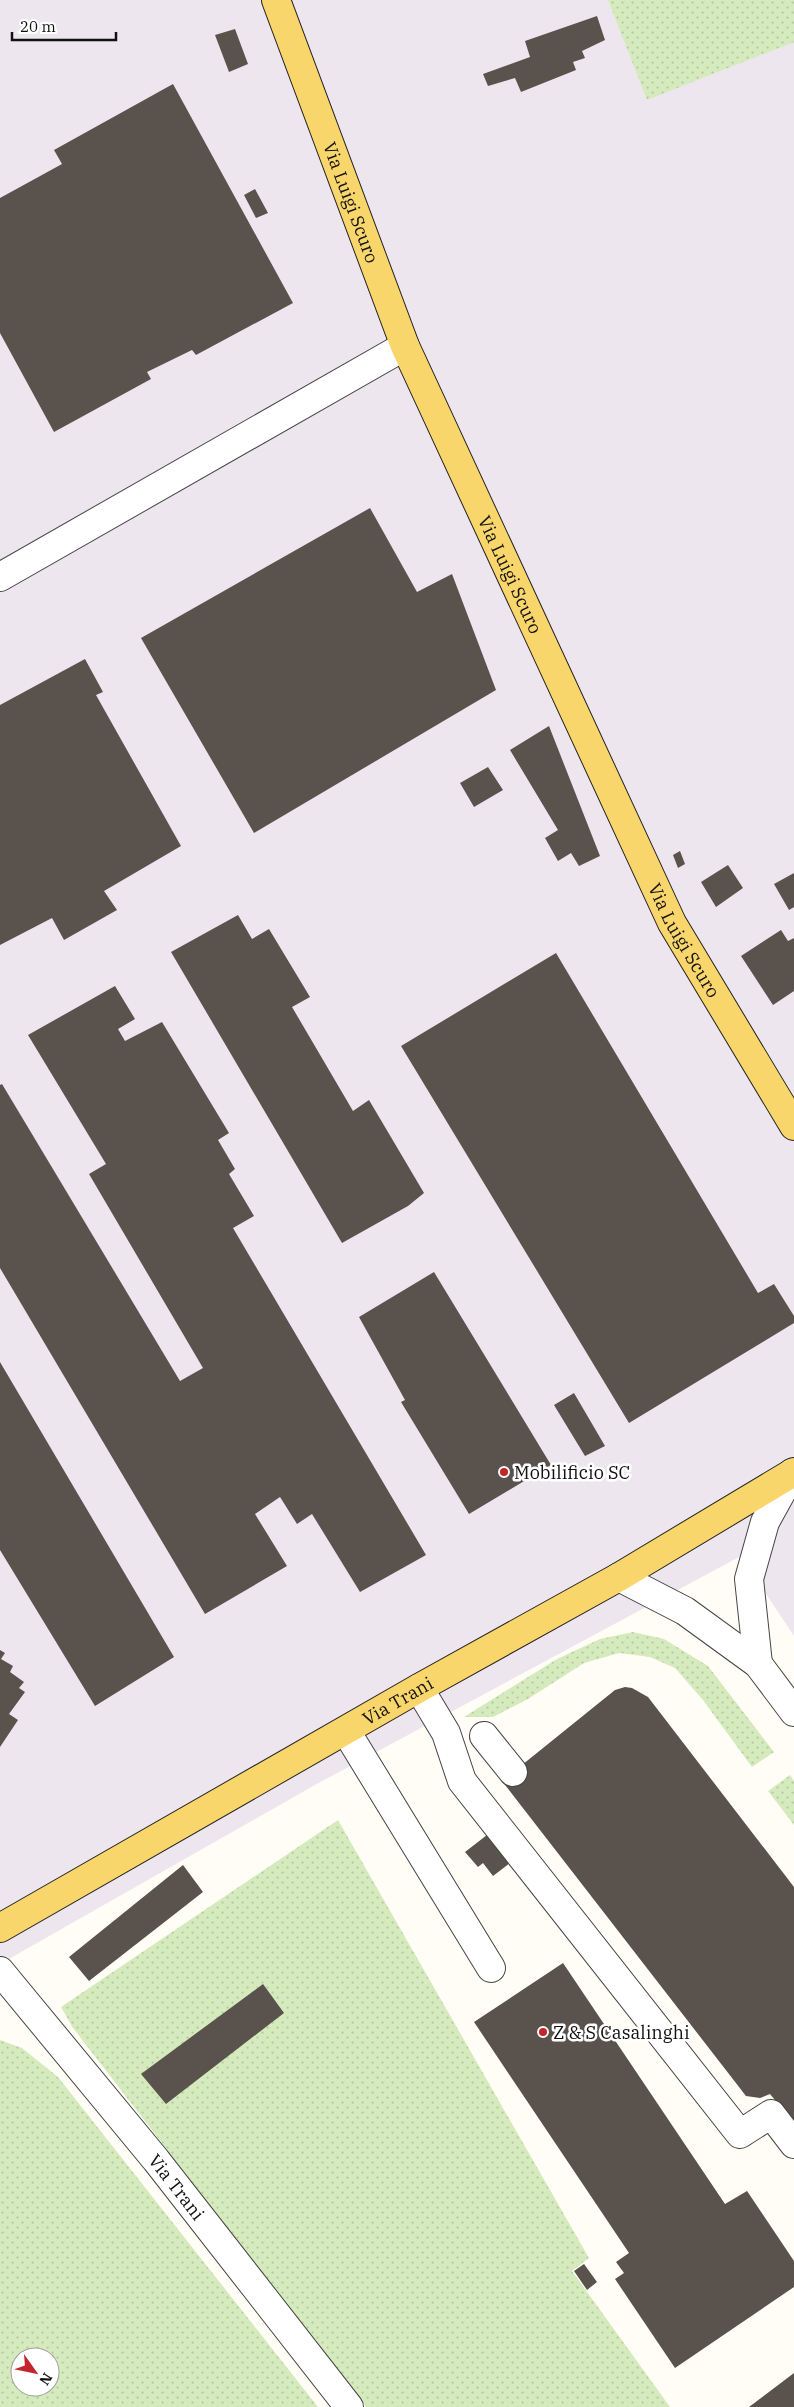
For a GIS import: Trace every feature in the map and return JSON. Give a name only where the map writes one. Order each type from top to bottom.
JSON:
[{"type":"main road","name":"Via Luigi Scuro","points":[[276,0],[405,346],[672,923],[794,1126]]},
{"type":"main road","name":"Via Trani","points":[[0,1928],[419,1688],[619,1577],[793,1472]]},
{"type":"street","points":[[0,577],[405,346]]},
{"type":"street","points":[[758,1664],[749,1579],[766,1522],[793,1472]]},
{"type":"street","points":[[619,1577],[685,1610],[758,1664],[794,1712]]},
{"type":"street","points":[[419,1688],[446,1733],[462,1781],[740,2134],[771,2114],[794,2144]]},
{"type":"street","points":[[346,1731],[491,1968]]},
{"type":"street","points":[[484,1736],[513,1772]]},
{"type":"street","name":"Via Trani","points":[[0,1971],[156,2160],[349,2407]]},
{"type":"shaded area","points":[[0,0],[794,0],[794,1636],[741,1556],[315,1785],[0,1964]]},
{"type":"green space","points":[[608,0],[794,0],[794,42],[647,100]]},
{"type":"green space","points":[[633,1632],[664,1639],[708,1666],[774,1752],[752,1767],[703,1700],[675,1668],[650,1657],[619,1653],[584,1663],[528,1699],[493,1717],[464,1717],[557,1659],[600,1639]]},
{"type":"green space","points":[[790,1775],[794,1781],[794,1825],[768,1791]]},
{"type":"green space","points":[[338,1820],[589,2258],[572,2271],[670,2407],[366,2407],[73,2028],[61,2007]]},
{"type":"green space","points":[[0,2040],[22,2048],[58,2077],[318,2407],[0,2407]]},
{"type":"building","points":[[597,16],[605,40],[582,51],[585,58],[573,62],[576,70],[521,92],[515,78],[488,86],[483,74],[530,57],[525,41]]},
{"type":"building","points":[[235,29],[248,64],[229,72],[215,35]]},
{"type":"building","points":[[173,84],[293,303],[196,355],[192,350],[147,372],[151,379],[54,432],[0,333],[0,198],[62,164],[54,150]]},
{"type":"building","points":[[255,189],[268,213],[256,218],[244,195]]},
{"type":"building","points":[[370,508],[417,592],[452,574],[496,690],[254,833],[141,638]]},
{"type":"building","points":[[85,659],[103,692],[96,695],[181,846],[104,891],[117,910],[64,940],[52,918],[0,945],[0,705]]},
{"type":"building","points":[[549,726],[600,856],[579,866],[571,853],[558,861],[545,838],[558,830],[510,750]]},
{"type":"building","points":[[488,767],[503,790],[474,807],[460,783]]},
{"type":"building","points":[[680,851],[685,864],[678,868],[673,855]]},
{"type":"building","points":[[728,865],[743,888],[716,907],[701,882]]},
{"type":"building","points":[[794,873],[794,907],[789,910],[774,884]]},
{"type":"building","points":[[238,915],[252,939],[269,929],[310,997],[292,1007],[353,1111],[369,1100],[424,1193],[408,1206],[342,1243],[171,952]]},
{"type":"building","points":[[781,930],[788,941],[794,938],[794,991],[773,1005],[741,956]]},
{"type":"building","points":[[556,953],[758,1293],[774,1284],[794,1316],[794,1323],[629,1423],[401,1046]]},
{"type":"building","points":[[115,986],[135,1019],[118,1029],[125,1041],[162,1022],[229,1133],[218,1140],[235,1169],[229,1174],[254,1216],[233,1228],[426,1555],[360,1592],[312,1514],[297,1524],[280,1497],[255,1514],[287,1566],[205,1614],[0,1268],[0,1085],[2,1084],[180,1381],[203,1368],[89,1174],[106,1164],[28,1035]]},
{"type":"building","points":[[434,1272],[551,1465],[469,1514],[401,1402],[405,1400],[359,1317]]},
{"type":"building","points":[[0,1362],[174,1657],[95,1706],[0,1550]]},
{"type":"building","points":[[574,1393],[605,1446],[585,1456],[554,1405]]},
{"type":"building","points":[[0,1650],[5,1653],[1,1659],[13,1666],[10,1672],[24,1682],[19,1688],[25,1692],[9,1714],[18,1720],[0,1747]]},
{"type":"building","points":[[625,1687],[632,1688],[648,1697],[794,1887],[794,2123],[770,2094],[760,2098],[746,2096],[502,1781],[615,1690]]},
{"type":"building","points":[[487,1835],[510,1863],[493,1876],[483,1863],[478,1867],[465,1852]]},
{"type":"building","points":[[183,1865],[203,1892],[89,1981],[69,1957]]},
{"type":"building","points":[[563,1963],[725,2204],[747,2191],[794,2261],[794,2287],[675,2368],[615,2279],[624,2273],[616,2262],[629,2253],[474,2022]]},
{"type":"building","points":[[263,1984],[284,2013],[166,2104],[141,2074]]},
{"type":"building","points":[[584,2264],[597,2282],[587,2290],[574,2271]]},
{"type":"building","points":[[794,2373],[794,2407],[749,2407]]},
{"type":"place","name":"Mobilificio SC","points":[[504,1472]]},
{"type":"place","name":"Z & S Casalinghi","points":[[543,2032]]}]
